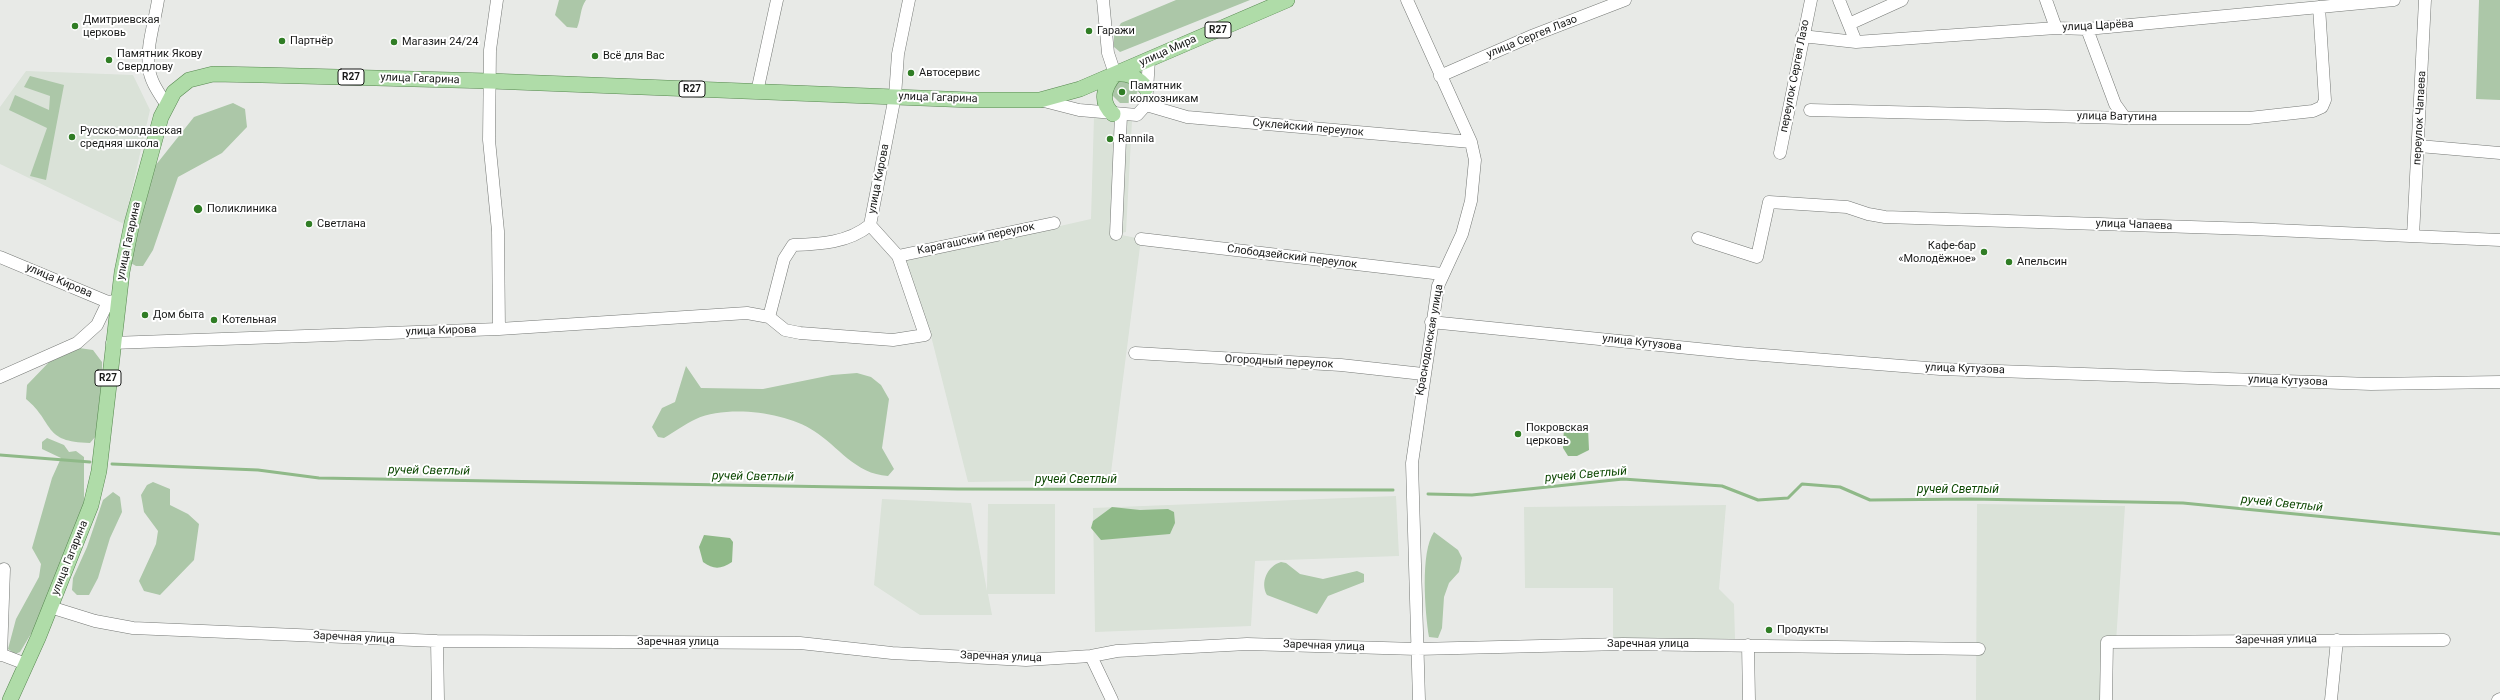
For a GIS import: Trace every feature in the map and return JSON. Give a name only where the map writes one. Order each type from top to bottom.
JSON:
[{"type":"main road","name":"улица Мира","points":[[1115,74],[1287,0]]},
{"type":"main road","name":"улица Гагарина","points":[[10,700],[83,527],[95,490],[114,326],[113,301],[152,143],[166,104],[183,84],[196,77],[212,74],[490,81],[756,92],[1040,100],[1080,89],[1115,74]]},
{"type":"main road","points":[[1117,114],[1105,106],[1104,97],[1108,84],[1115,74],[1132,76],[1146,88]]},
{"type":"street","points":[[158,0],[148,68],[153,82],[166,104]]},
{"type":"street","points":[[497,0],[490,50],[489,140],[498,231],[499,329]]},
{"type":"street","points":[[756,92],[777,0]]},
{"type":"street","name":"улица Кирова","points":[[769,317],[784,259],[793,245],[825,244],[859,234],[870,225],[895,96],[898,54],[909,0]]},
{"type":"street","points":[[1103,0],[1108,53],[1115,74]]},
{"type":"street","name":"Краснодонская улица","points":[[1407,0],[1471,142],[1475,160],[1468,219],[1442,274],[1431,322],[1412,463],[1419,700]]},
{"type":"street","name":"улица Сергея Лазо","points":[[1440,76],[1534,35],[1626,0]]},
{"type":"street","name":"переулок Сергея Лазо","points":[[1780,153],[1802,36],[1811,0]]},
{"type":"street","points":[[1839,0],[1856,42]]},
{"type":"street","points":[[1849,24],[1902,0]]},
{"type":"street","points":[[2046,0],[2056,28]]},
{"type":"street","name":"улица Царёва","points":[[1802,36],[1856,42],[2056,28],[2087,29],[2394,0]]},
{"type":"street","name":"переулок Чапаева","points":[[2414,236],[2420,146],[2425,0]]},
{"type":"street","name":"улица Ватутина","points":[[1810,110],[2125,118],[2250,118],[2313,111],[2322,107],[2325,100],[2319,7]]},
{"type":"street","points":[[2087,29],[2115,104],[2125,118]]},
{"type":"street","points":[[1040,100],[1060,107],[1117,114],[1137,114],[1143,111],[1146,105],[1149,60]]},
{"type":"street","name":"Суклейский переулок","points":[[1146,105],[1187,116],[1471,142]]},
{"type":"street","points":[[1116,234],[1117,114]]},
{"type":"street","points":[[2420,146],[2500,153]]},
{"type":"street","name":"улица Чапаева","points":[[1698,238],[1757,257],[1769,202],[1847,207],[1868,214],[1885,217],[2500,240]]},
{"type":"street","name":"Карагашский переулок","points":[[898,256],[1054,223]]},
{"type":"street","points":[[870,225],[898,256]]},
{"type":"street","name":"Слободзейский переулок","points":[[1142,239],[1442,274]]},
{"type":"street","name":"улица Кирова","points":[[112,343],[255,340],[499,329],[747,313],[769,317],[785,330],[800,333],[893,340],[925,335],[898,256]]},
{"type":"street","name":"улица Кирова","points":[[0,257],[113,301]]},
{"type":"street","points":[[3,373],[77,343],[97,325],[113,301]]},
{"type":"street","name":"улица Кутузова","points":[[1431,322],[1738,353],[1940,369],[2371,384],[2500,382]]},
{"type":"street","points":[[97,325],[114,326]]},
{"type":"street","name":"Огородный переулок","points":[[1135,353],[1341,365],[1423,374]]},
{"type":"street","points":[[4,569],[0,654],[26,664]]},
{"type":"street","name":"Заречная улица","points":[[50,607],[95,621],[133,628],[437,642],[800,643],[892,653],[1026,660],[1091,656],[1117,651],[1248,644],[1417,649],[1623,644],[1748,644],[1979,649]]},
{"type":"street","points":[[2331,700],[2337,640]]},
{"type":"street","name":"Заречная улица","points":[[2106,700],[2107,642],[2444,640]]},
{"type":"street","points":[[437,642],[438,700]]},
{"type":"street","points":[[1748,644],[1748,700]]},
{"type":"street","points":[[1091,656],[1112,700]]},
{"type":"street","points":[[15,700],[17,682]]},
{"type":"shaded area","points":[[559,0],[586,0],[577,28],[567,27],[555,15]]},
{"type":"shaded area","points":[[1176,0],[1250,0],[1120,52],[1114,47],[1114,35],[1121,23]]},
{"type":"shaded area","points":[[2479,0],[2500,0],[2500,100],[2476,99]]},
{"type":"shaded area","name":"Русско-молдавская средняя школа","points":[[26,71],[133,75],[150,110],[124,224],[0,164],[0,107]]},
{"type":"shaded area","points":[[30,76],[64,85],[46,180],[30,176],[47,128],[9,110],[15,95],[49,110],[50,96],[24,87]]},
{"type":"shaded area","points":[[1127,76],[1138,90],[1135,98],[1128,103],[1120,103],[1111,94],[1111,85]]},
{"type":"shaded area","points":[[233,103],[245,109],[247,127],[222,153],[178,177],[153,250],[143,266],[136,266],[129,262],[155,166],[194,117]]},
{"type":"shaded area","points":[[1094,116],[1132,121],[1126,232],[1117,234],[1141,239],[1110,480],[968,482],[930,332],[905,261],[1091,219]]},
{"type":"shaded area","points":[[79,348],[93,350],[102,362],[102,397],[96,436],[90,443],[75,442],[56,435],[26,399],[27,385],[52,359]]},
{"type":"shaded area","points":[[686,366],[701,388],[763,389],[832,375],[857,373],[871,377],[881,385],[889,399],[882,448],[894,469],[888,476],[876,474],[866,470],[856,465],[814,431],[802,424],[772,415],[724,412],[696,419],[664,438],[658,437],[652,427],[662,408],[675,402]]},
{"type":"shaded area","points":[[1579,425],[1588,428],[1589,450],[1577,456],[1568,456],[1563,448],[1564,426]]},
{"type":"shaded area","points":[[47,438],[64,445],[69,452],[76,451],[84,457],[84,506],[46,609],[20,652],[15,654],[8,649],[16,619],[39,577],[41,564],[32,548],[52,478],[61,458],[42,449],[42,442]]},
{"type":"shaded area","points":[[153,482],[170,489],[170,505],[188,514],[199,524],[194,560],[160,595],[144,591],[139,581],[156,544],[158,531],[144,512],[141,495],[147,485]]},
{"type":"shaded area","points":[[113,492],[120,497],[122,512],[110,538],[98,578],[89,595],[77,595],[72,590],[73,578],[87,547],[103,500]]},
{"type":"shaded area","points":[[1396,496],[1399,556],[1255,561],[1251,626],[1095,632],[1093,508]]},
{"type":"shaded area","points":[[882,499],[971,503],[987,591],[988,504],[1055,504],[1055,594],[988,594],[992,615],[920,615],[874,585]]},
{"type":"shaded area","points":[[1977,504],[2125,506],[2116,642],[2108,642],[2106,700],[1976,700]]},
{"type":"shaded area","points":[[1726,505],[1719,589],[1734,604],[1735,639],[1613,638],[1613,588],[1525,588],[1524,507]]},
{"type":"shaded area","points":[[1112,507],[1140,510],[1168,509],[1174,512],[1175,523],[1170,534],[1101,540],[1091,528],[1093,521]]},
{"type":"shaded area","points":[[1434,532],[1458,550],[1462,558],[1459,572],[1449,583],[1444,597],[1442,628],[1438,638],[1429,637],[1425,598],[1425,567],[1430,541]]},
{"type":"shaded area","points":[[704,535],[730,538],[733,542],[732,562],[718,568],[703,562],[699,547]]},
{"type":"shaded area","points":[[1281,562],[1286,563],[1300,574],[1323,579],[1357,571],[1364,574],[1364,582],[1328,596],[1317,614],[1267,595],[1264,585],[1266,576],[1272,567]]},
{"type":"waterway","name":"ручей Светлый","points":[[0,455],[90,462]]},
{"type":"waterway","name":"ручей Светлый","points":[[112,464],[258,470],[319,478],[958,489],[1393,490]]},
{"type":"waterway","name":"ручей Светлый","points":[[1428,494],[1472,495],[1623,479],[1722,486],[1758,500],[1788,498],[1802,484],[1840,487],[1870,500],[1971,499],[2183,503],[2500,534]]},
{"type":"place","name":"Дмитриевская церковь","points":[[75,26]]},
{"type":"place","name":"Гаражи","points":[[1089,31]]},
{"type":"place","name":"Партнёр","points":[[282,41]]},
{"type":"place","name":"Магазин 24/24","points":[[394,42]]},
{"type":"place","name":"Всё для Вас","points":[[595,56]]},
{"type":"place","name":"Памятник Якову Свердлову","points":[[109,60]]},
{"type":"place","name":"Автосервис","points":[[911,73]]},
{"type":"place","name":"Памятник колхозникам","points":[[1122,92]]},
{"type":"place","name":"Русско-молдавская средняя школа","points":[[72,137]]},
{"type":"place","name":"Rannila","points":[[1110,139]]},
{"type":"place","name":"Поликлиника","points":[[198,209]]},
{"type":"place","name":"Светлана","points":[[309,224]]},
{"type":"place","name":"Кафе-бар «Молодёжное»","points":[[1984,252]]},
{"type":"place","name":"Апельсин","points":[[2009,262]]},
{"type":"place","name":"Дом быта","points":[[145,315]]},
{"type":"place","name":"Котельная","points":[[214,320]]},
{"type":"place","name":"Покровская церковь","points":[[1518,434]]},
{"type":"place","name":"Продукты","points":[[1769,630]]}]
